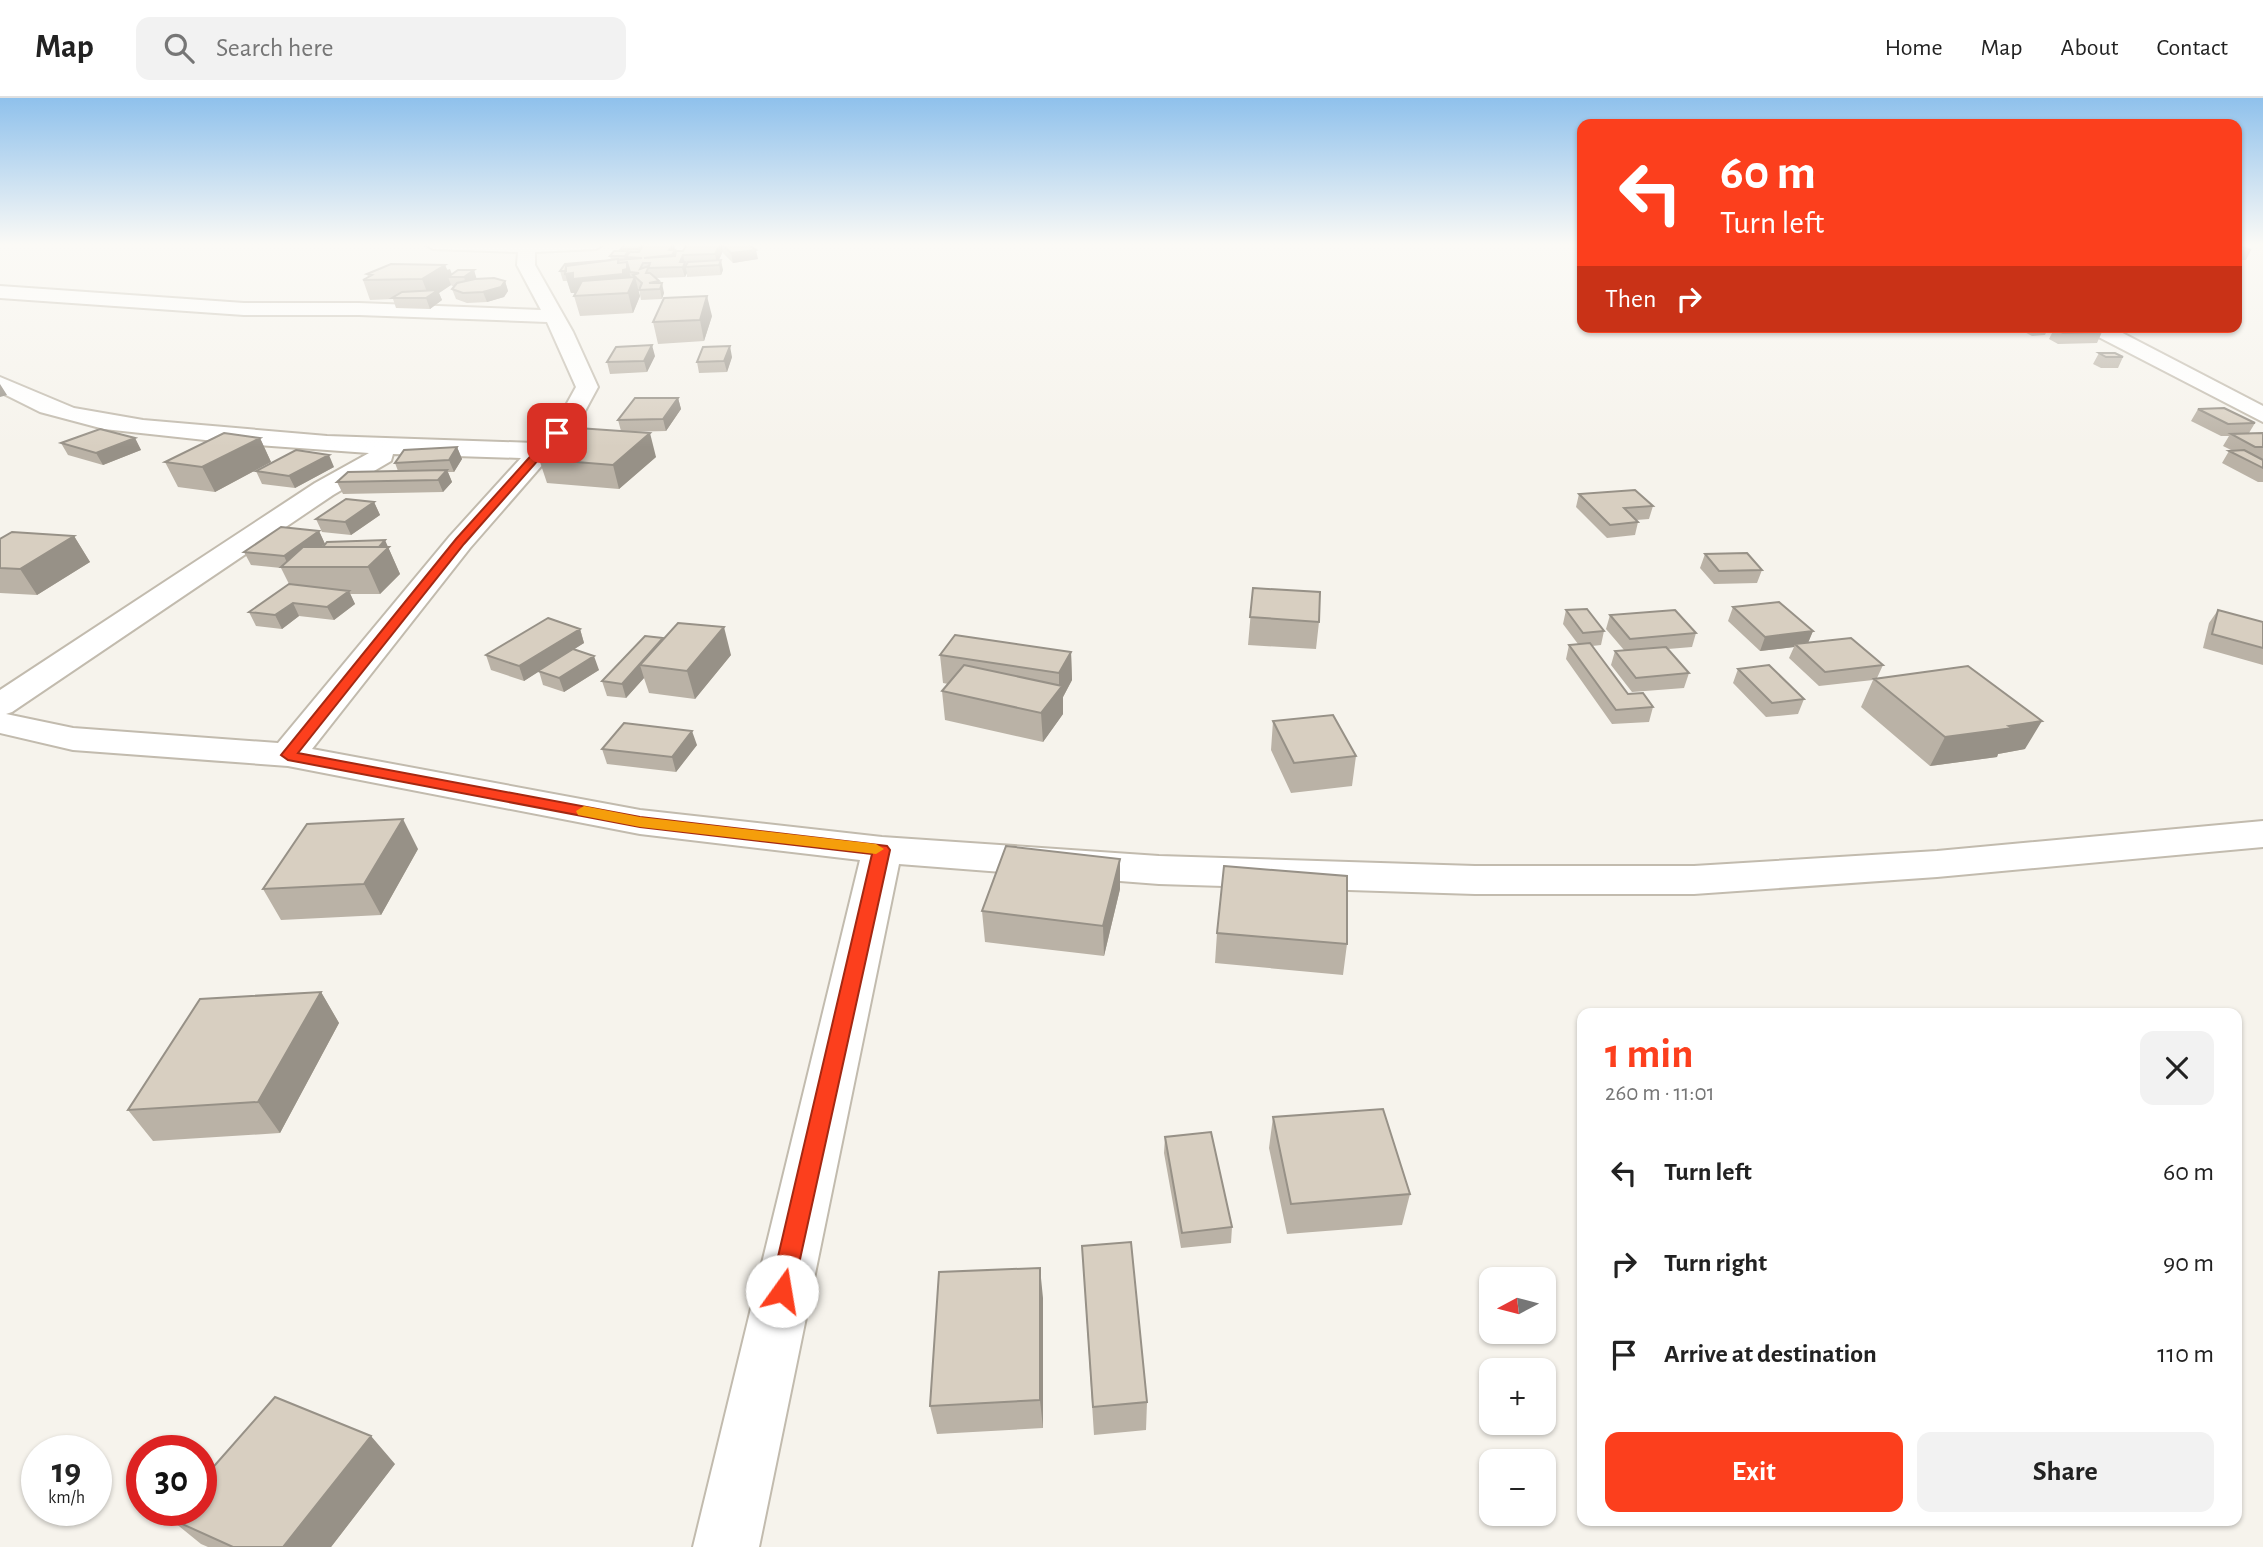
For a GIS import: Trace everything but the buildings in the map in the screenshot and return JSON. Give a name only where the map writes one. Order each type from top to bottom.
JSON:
[{"type":"street","points":[[432,312],[554,316]]},
{"type":"street","points":[[288,755],[460,541],[570,419],[587,387],[552,312]]},
{"type":"street","points":[[2107,333],[2263,415]]},
{"type":"street","points":[[0,384],[48,407],[84,417],[161,429],[268,440],[397,448],[540,451]]},
{"type":"street","points":[[0,705],[324,489],[397,448]]},
{"type":"street","points":[[0,723],[74,739],[288,755],[640,822],[882,850],[1173,870],[1475,880],[1694,880],[1950,863],[2263,834]]},
{"type":"street","points":[[726,1547],[882,850]]},
{"type":"slow traffic","points":[[584,811],[640,822],[876,849]]},
{"type":"route","points":[[557,433],[460,541],[288,755],[640,822],[882,850],[782,1291]]}]
